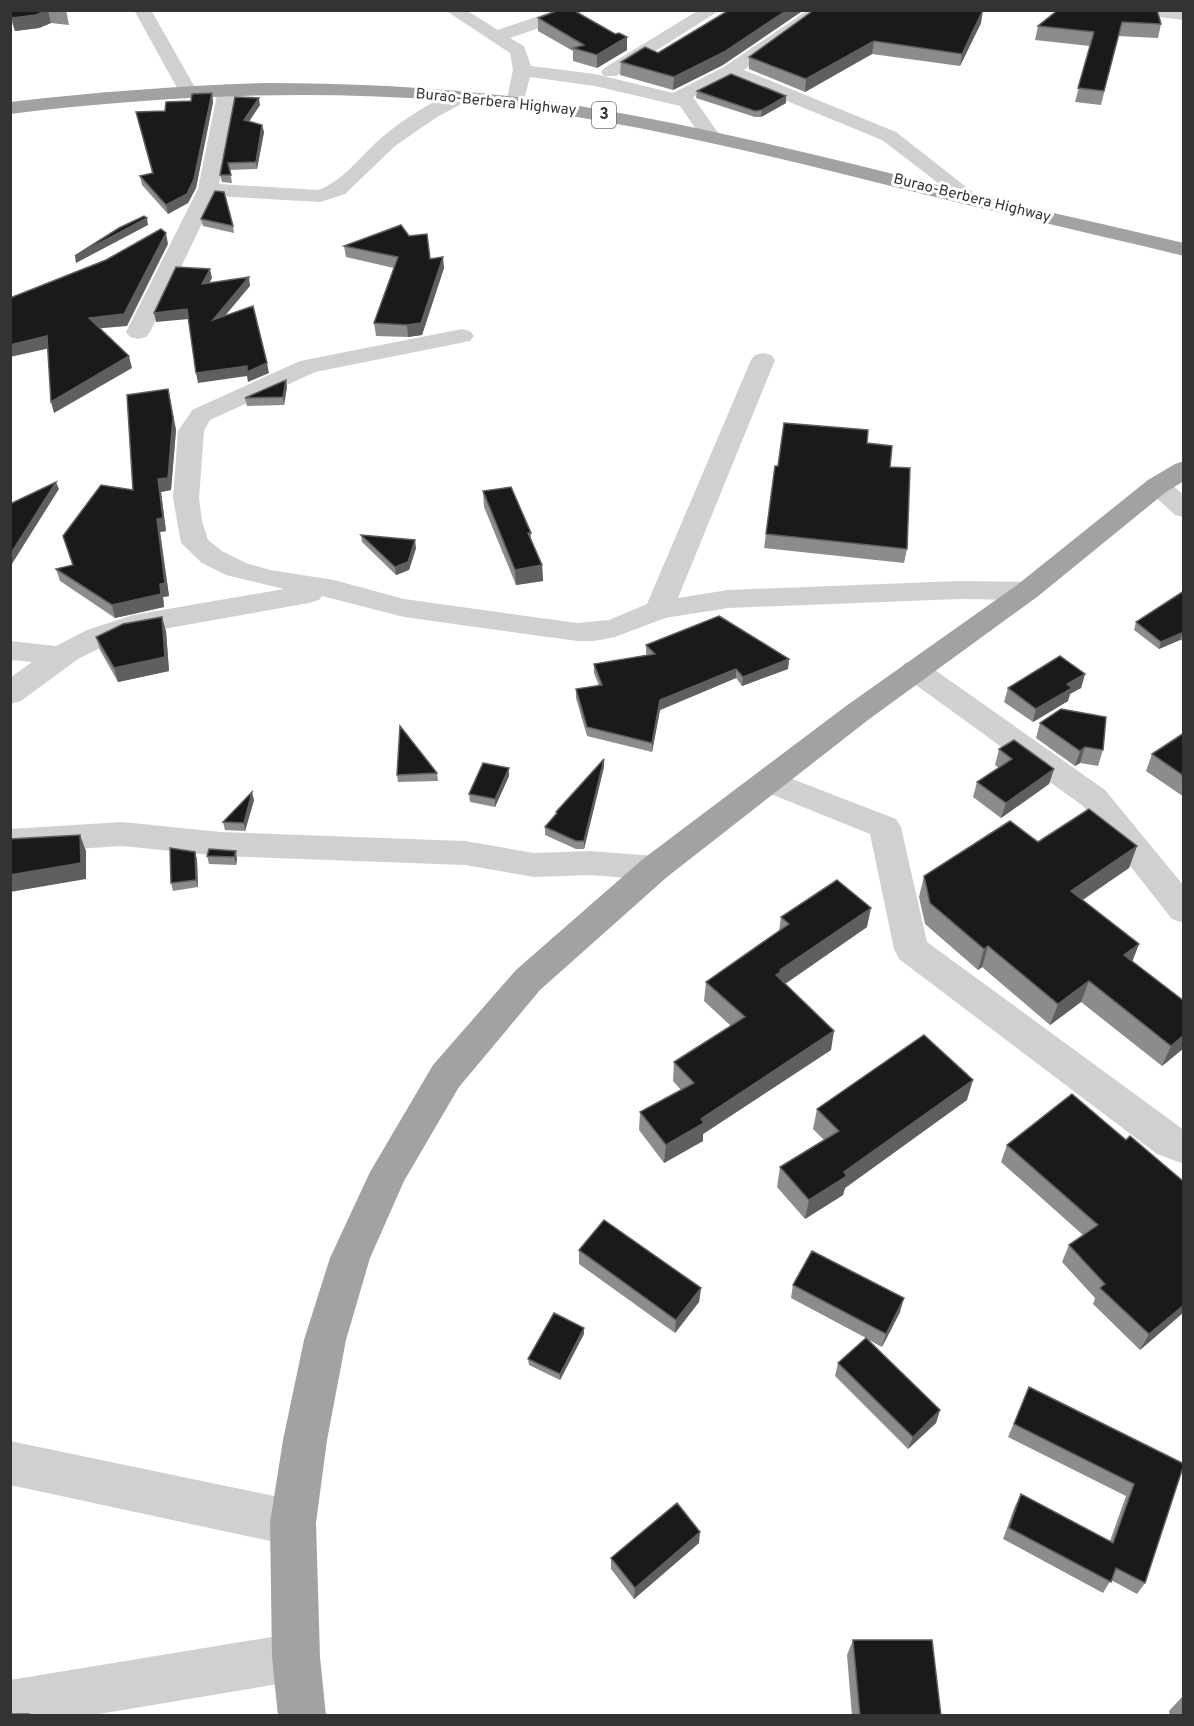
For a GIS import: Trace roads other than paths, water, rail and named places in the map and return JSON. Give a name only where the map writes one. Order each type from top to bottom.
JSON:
[{"type":"highway","name":"Burao-Berbera Highway","points":[[10,108],[94,98],[188,91],[304,89],[515,102],[628,119],[711,137],[1184,250]]},
{"type":"highway","points":[[302,1716],[296,1657],[293,1523],[305,1440],[326,1340],[350,1258],[389,1172],[446,1076],[528,980],[655,868],[915,670],[1027,591],[1170,478]]},
{"type":"street","points":[[142,10],[188,91]]},
{"type":"street","points":[[453,10],[518,50],[523,60],[524,71],[518,82],[515,102]]},
{"type":"street","points":[[498,36],[574,10]]},
{"type":"street","points":[[595,80],[712,10]]},
{"type":"street","points":[[675,99],[730,71],[820,10]]},
{"type":"street","points":[[1142,10],[1184,15]]},
{"type":"street","points":[[524,71],[595,80],[686,101],[711,137]]},
{"type":"street","points":[[730,71],[889,136],[974,201]]},
{"type":"street","points":[[138,332],[208,189],[227,90]]},
{"type":"street","points":[[208,189],[320,196],[338,189],[388,142],[430,113],[460,98]]},
{"type":"street","points":[[170,226],[198,209]]},
{"type":"street","points":[[462,336],[308,366],[201,415],[191,431],[186,498],[195,543],[212,557],[236,569],[268,578],[334,589],[436,614],[577,632],[615,628],[659,610],[728,599],[959,590],[1027,591]]},
{"type":"street","points":[[659,610],[763,360]]},
{"type":"street","points":[[1170,478],[1184,509]]},
{"type":"street","points":[[10,694],[58,656],[106,631],[133,624],[334,589]]},
{"type":"street","points":[[10,650],[58,656]]},
{"type":"street","points":[[915,670],[1094,798],[1184,910]]},
{"type":"street","points":[[768,781],[885,827],[911,948],[1170,1142],[1184,1148]]},
{"type":"street","points":[[10,841],[122,834],[221,844],[465,853],[534,865],[590,863],[655,868]]},
{"type":"street","points":[[10,1463],[293,1523]]},
{"type":"street","points":[[10,1704],[296,1657]]}]
